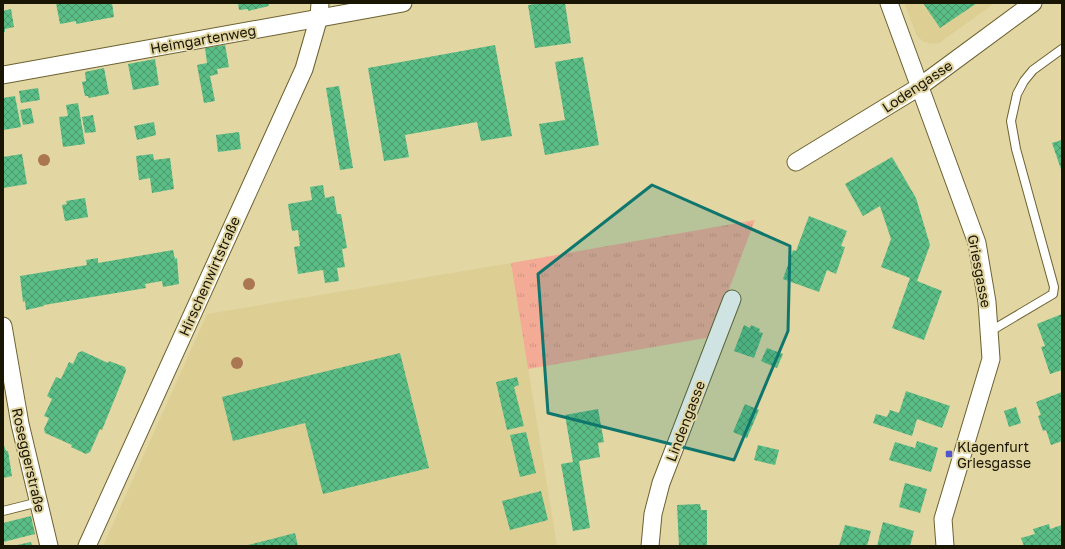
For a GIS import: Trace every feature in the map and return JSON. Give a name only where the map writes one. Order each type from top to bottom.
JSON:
[{"type":"street","name":"Heimgartenweg","points":[[3,75],[320,10],[402,3]]},
{"type":"street","name":"Griesgasse","points":[[889,3],[977,243],[987,302],[990,359],[943,519],[945,546]]},
{"type":"street","name":"Lodengasse","points":[[796,162],[919,88],[1033,3]]},
{"type":"street","name":"Hirschenwirtstraße","points":[[87,546],[304,68],[320,10]]},
{"type":"street","name":"Lindengasse","points":[[650,546],[653,514],[661,483],[732,299]]},
{"type":"street","name":"Roseggerstraße","points":[[3,326],[20,424],[49,546]]},
{"type":"lane","points":[[989,332],[1053,294],[1054,288],[1016,150],[1012,121],[1017,94],[1024,81],[1033,70],[1062,49]]},
{"type":"lane","points":[[3,511],[39,502]]},
{"type":"highlighted area","points":[[652,185],[790,246],[788,331],[734,460],[548,413],[538,274]]},
{"type":"shaded area","points":[[904,3],[995,3],[939,43],[932,44],[924,42],[917,36]]},
{"type":"shaded area","points":[[511,263],[557,546],[103,546],[207,314]]},
{"type":"green space","points":[[755,220],[711,337],[528,369],[511,263]]},
{"type":"building","points":[[56,3],[112,3],[114,17],[76,24],[76,21],[60,24]]},
{"type":"building","points":[[238,3],[268,3],[269,6],[248,11],[248,9],[239,10]]},
{"type":"building","points":[[542,3],[565,3],[571,43],[535,48],[528,5]]},
{"type":"building","points":[[923,3],[977,3],[940,28]]},
{"type":"building","points":[[11,9],[14,27],[5,29],[5,32],[3,32],[3,11]]},
{"type":"building","points":[[225,45],[229,67],[217,69],[218,74],[210,76],[215,101],[204,103],[197,65],[207,63],[205,48]]},
{"type":"building","points":[[495,45],[512,136],[481,141],[477,122],[405,135],[409,157],[384,161],[368,68]]},
{"type":"building","points":[[583,57],[599,145],[545,155],[539,124],[565,120],[555,62]]},
{"type":"building","points":[[155,59],[159,85],[133,90],[128,64]]},
{"type":"building","points":[[104,68],[109,94],[89,98],[88,96],[85,96],[82,82],[86,81],[85,72]]},
{"type":"building","points":[[339,86],[353,168],[340,170],[326,88]]},
{"type":"building","points":[[38,88],[40,100],[21,103],[19,91]]},
{"type":"building","points":[[15,96],[21,127],[3,130],[3,98]]},
{"type":"building","points":[[78,103],[85,144],[63,147],[59,117],[68,116],[66,105]]},
{"type":"building","points":[[31,108],[34,123],[23,125],[20,110]]},
{"type":"building","points":[[93,115],[96,132],[85,133],[82,117]]},
{"type":"building","points":[[154,122],[156,135],[137,140],[134,126]]},
{"type":"building","points":[[239,132],[241,149],[218,152],[216,135]]},
{"type":"building","points":[[1062,140],[1062,172],[1052,143]]},
{"type":"building","points":[[22,154],[27,184],[3,188],[3,157]]},
{"type":"building","points":[[153,154],[154,160],[170,158],[174,189],[152,193],[150,178],[139,180],[136,156]]},
{"type":"building","points":[[892,157],[916,198],[930,245],[917,281],[942,291],[924,340],[892,328],[910,278],[881,267],[891,239],[880,206],[863,216],[845,184]]},
{"type":"building","points":[[323,185],[325,198],[334,196],[337,214],[341,214],[347,248],[342,249],[345,267],[337,268],[339,281],[325,283],[323,270],[298,274],[294,247],[300,246],[298,230],[292,231],[288,204],[312,200],[310,187]]},
{"type":"building","points":[[85,198],[88,217],[65,221],[62,205],[67,204],[66,201]]},
{"type":"building","points":[[809,216],[847,231],[841,246],[845,247],[836,274],[827,270],[819,292],[783,279],[793,250],[796,251]]},
{"type":"building","points":[[173,250],[175,259],[177,258],[179,284],[163,287],[162,281],[145,284],[146,288],[44,305],[26,310],[25,301],[23,302],[20,276],[87,265],[86,260],[98,258],[98,263]]},
{"type":"building","points":[[1062,314],[1062,370],[1050,374],[1041,347],[1045,346],[1037,324]]},
{"type":"building","points":[[744,325],[750,328],[751,325],[760,329],[759,332],[763,333],[754,358],[734,351]]},
{"type":"building","points":[[767,348],[783,354],[777,368],[761,361]]},
{"type":"building","points":[[82,351],[108,363],[109,361],[125,367],[126,371],[102,430],[100,429],[90,452],[86,454],[71,447],[72,445],[45,433],[44,429],[49,418],[44,416],[52,399],[47,396],[56,377],[61,379],[69,362],[73,364],[78,353]]},
{"type":"building","points":[[400,353],[429,468],[323,494],[305,423],[233,441],[222,397]]},
{"type":"building","points":[[517,377],[519,385],[514,387],[524,426],[507,430],[496,382]]},
{"type":"building","points":[[906,391],[950,406],[942,428],[917,419],[912,436],[873,423],[876,414],[887,417],[890,410],[899,413]]},
{"type":"building","points":[[1062,392],[1062,441],[1051,445],[1046,430],[1043,431],[1038,416],[1041,415],[1036,402]]},
{"type":"building","points":[[745,404],[759,410],[747,438],[733,432]]},
{"type":"building","points":[[1016,407],[1021,423],[1009,427],[1004,411]]},
{"type":"building","points":[[598,409],[604,442],[598,443],[600,457],[579,461],[590,528],[573,531],[561,464],[573,462],[565,415]]},
{"type":"building","points":[[526,432],[536,473],[520,477],[510,435]]},
{"type":"building","points":[[917,441],[938,448],[931,472],[889,460],[895,442],[915,448]]},
{"type":"building","points":[[3,443],[6,451],[8,451],[12,476],[3,478]]},
{"type":"building","points":[[758,445],[779,450],[775,465],[754,460]]},
{"type":"building","points":[[905,483],[927,489],[920,513],[899,507]]},
{"type":"building","points":[[541,491],[548,520],[510,530],[502,501]]},
{"type":"building","points":[[700,504],[701,510],[707,510],[707,546],[679,546],[677,505]]},
{"type":"building","points":[[31,516],[35,534],[3,542],[3,523]]},
{"type":"building","points":[[883,522],[914,531],[910,546],[877,546]]},
{"type":"building","points":[[1049,524],[1050,529],[1062,525],[1062,546],[1024,546],[1021,538],[1035,534],[1033,529]]},
{"type":"building","points":[[845,525],[871,531],[867,546],[839,546]]},
{"type":"building","points":[[295,533],[298,546],[248,546],[248,545]]},
{"type":"building","points":[[31,542],[32,546],[17,546],[17,545]]},
{"type":"place","name":"Klagenfurt Griesgasse","points":[[949,454]]}]
